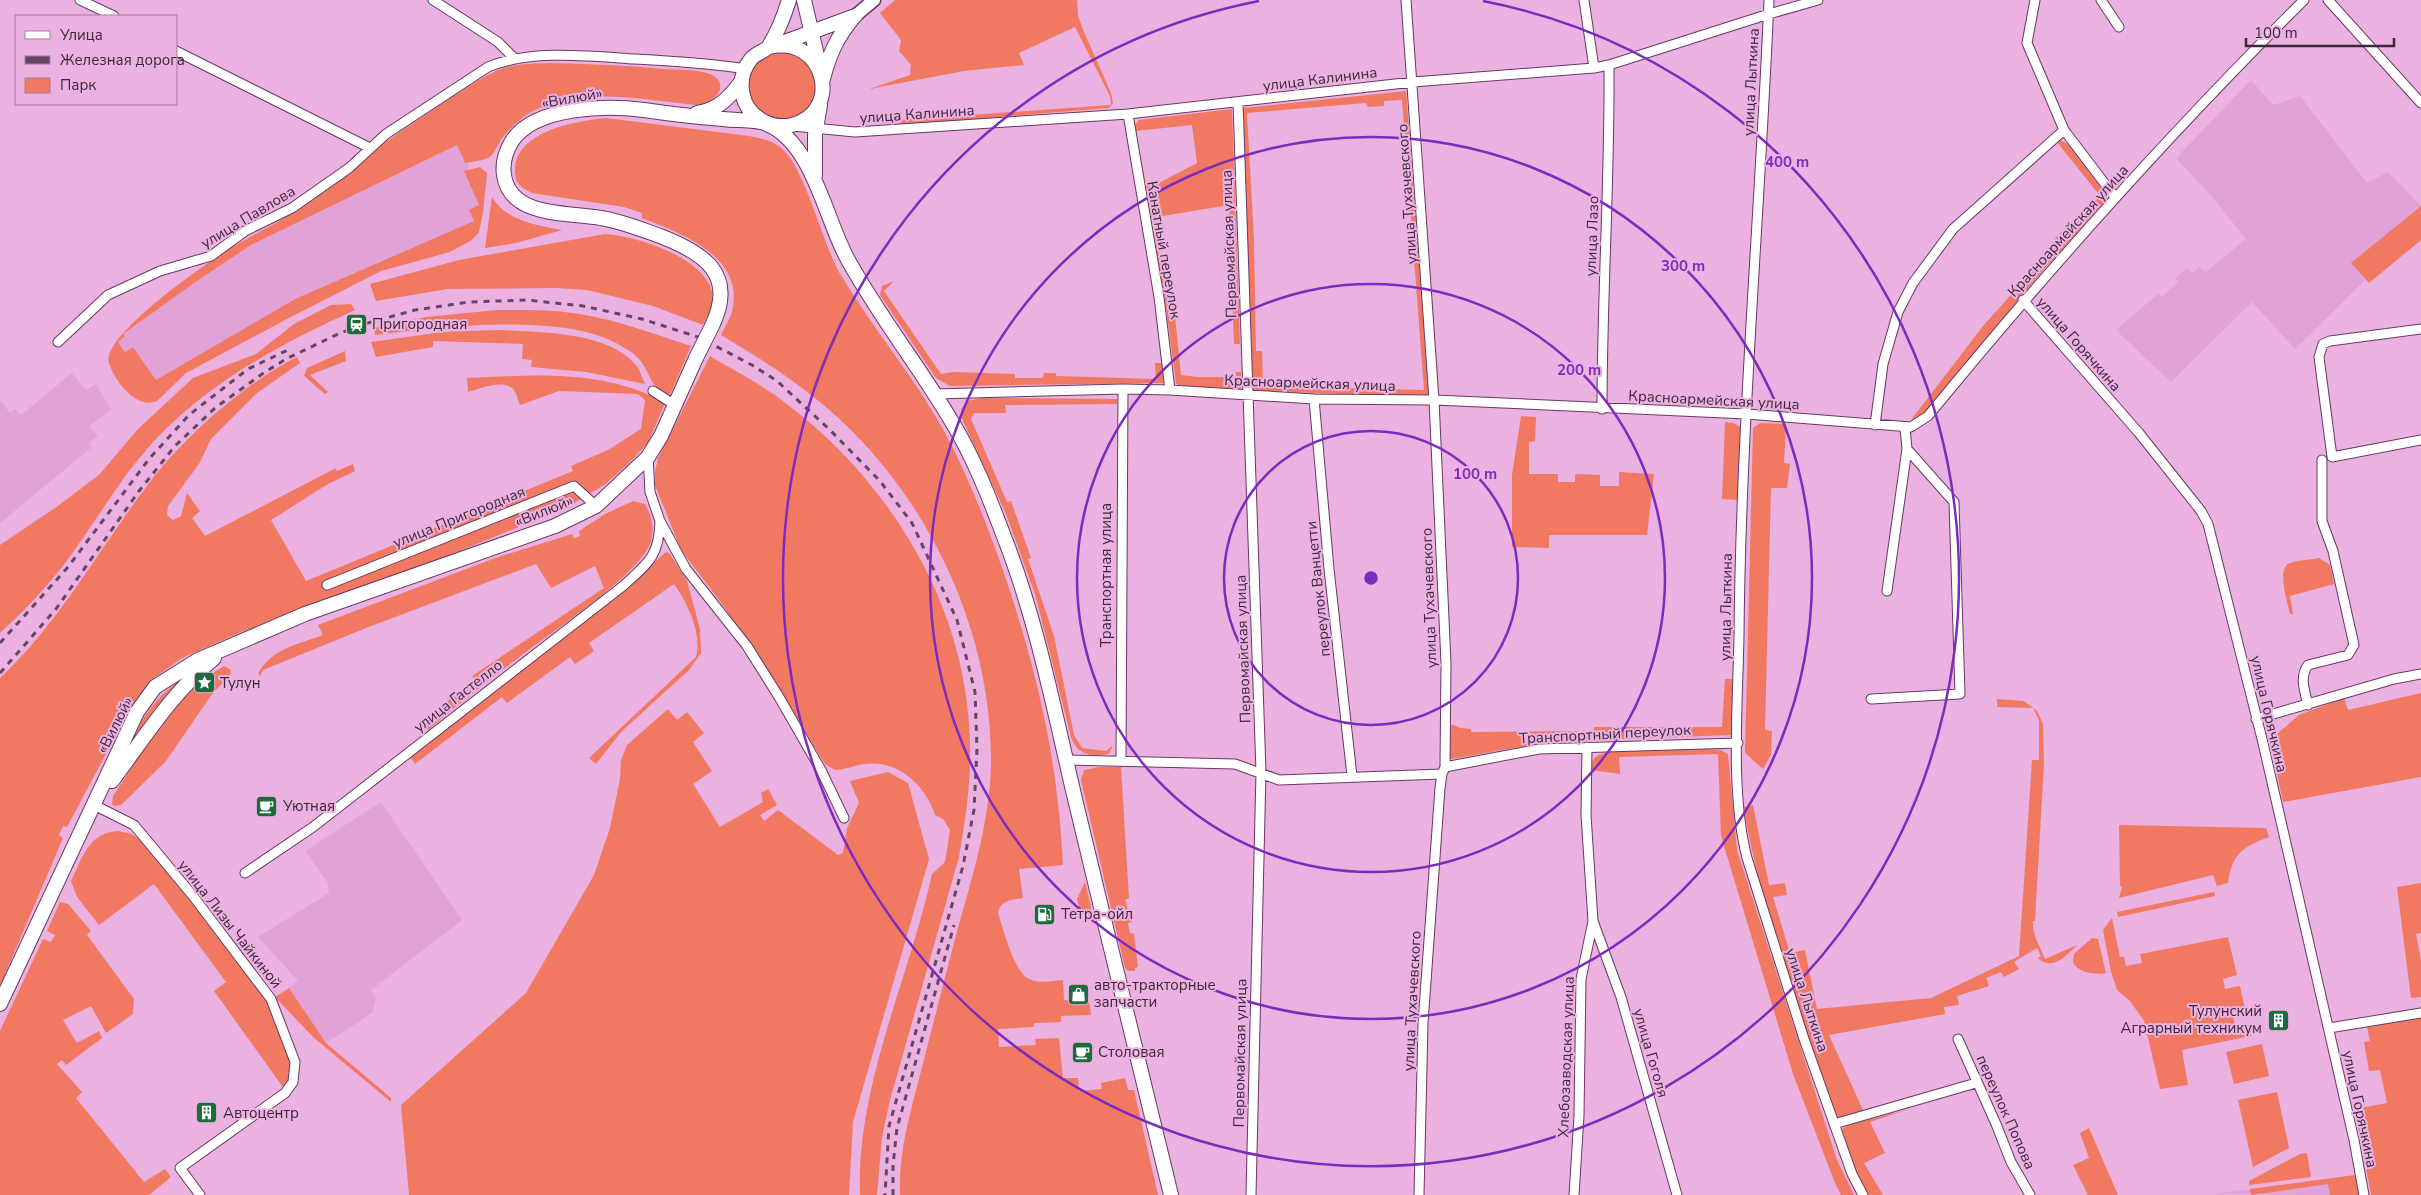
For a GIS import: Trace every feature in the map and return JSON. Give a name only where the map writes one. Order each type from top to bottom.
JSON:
[{"type":"highway","points":[[773,46],[789,0]]},
{"type":"highway","points":[[804,0],[822,82]]},
{"type":"highway","points":[[679,116],[711,111],[730,97],[756,55],[773,46],[855,16]]},
{"type":"highway","points":[[815,183],[815,128],[822,82],[830,53],[843,29],[855,16]]},
{"type":"highway","points":[[773,46],[791,46],[805,52],[818,68],[822,82]]},
{"type":"highway","points":[[744,75],[743,98],[747,106],[757,118],[788,138],[799,151],[848,260],[865,290],[955,426],[969,454],[1015,567],[1051,688],[1066,760],[1171,1195]]},
{"type":"highway","points":[[679,116],[788,126],[809,116],[821,96]]},
{"type":"highway","name":"«Вилюй»","points":[[0,1004],[137,712],[155,687],[182,668],[305,614],[555,526],[596,506],[648,457],[661,436],[712,326],[718,310],[721,288],[717,274],[704,258],[681,244],[627,224],[601,218],[543,210],[524,204],[509,189],[504,176],[505,156],[514,139],[530,124],[546,117],[611,108],[679,116]]},
{"type":"highway","points":[[94,805],[158,716],[193,676],[225,650]]},
{"type":"main road","points":[[855,16],[874,0]]},
{"type":"street","points":[[80,0],[112,15]]},
{"type":"street","points":[[433,0],[498,42],[514,58]]},
{"type":"street","name":"улица Тухачевского","points":[[1406,0],[1434,400],[1446,663],[1443,770],[1423,1023],[1419,1195]]},
{"type":"street","points":[[1584,0],[1594,68]]},
{"type":"street","name":"улица Лыткина","points":[[1769,0],[1740,556],[1737,777],[1744,845],[1804,1039],[1852,1174],[1863,1195]]},
{"type":"street","name":"улица Калинина","points":[[788,126],[855,132],[1128,114],[1413,82],[1594,68],[1818,0]]},
{"type":"street","points":[[2035,0],[2027,43],[2064,130],[2115,197]]},
{"type":"street","points":[[2101,0],[2119,27]]},
{"type":"street","name":"Красноармейская улица","points":[[935,394],[1123,389],[1170,390],[1314,399],[1434,400],[1602,409],[1748,414],[1905,428],[1917,425],[1928,416],[2023,300],[2115,197],[2240,64],[2304,0]]},
{"type":"street","points":[[2328,0],[2421,103]]},
{"type":"street","points":[[178,52],[370,148]]},
{"type":"street","name":"улица Павлова","points":[[58,342],[108,295],[160,271],[211,256],[246,231],[292,208],[318,191],[386,134],[488,67],[514,58],[585,56],[713,64],[744,75]]},
{"type":"street","name":"улица Лазо","points":[[1602,409],[1602,331],[1609,136],[1609,65]]},
{"type":"street","name":"Первомайская улица","points":[[1238,102],[1261,772],[1251,1195]]},
{"type":"street","name":"Канатный переулок","points":[[1128,114],[1159,298],[1170,390]]},
{"type":"street","points":[[1875,425],[1883,364],[1898,312],[1913,283],[1953,229],[2064,130]]},
{"type":"street","name":"улица Горячкина","points":[[2023,300],[2139,433],[2201,510],[2210,534],[2256,719],[2329,1028],[2364,1195]]},
{"type":"street","points":[[2421,330],[2330,341],[2323,344],[2318,357],[2332,456],[2421,440]]},
{"type":"street","name":"Транспортная улица","points":[[1121,760],[1123,389]]},
{"type":"street","points":[[652,391],[675,406]]},
{"type":"street","name":"переулок Ванцетти","points":[[1314,399],[1329,569],[1352,776]]},
{"type":"street","points":[[1886,591],[1907,449],[1905,428]]},
{"type":"street","points":[[1871,699],[1960,694],[1954,502],[1907,449]]},
{"type":"street","points":[[648,457],[650,492],[660,521],[686,569],[747,646],[821,770],[844,818]]},
{"type":"street","points":[[2308,706],[2303,680],[2304,671],[2308,665],[2348,655],[2354,645],[2333,552],[2322,521],[2322,460]]},
{"type":"street","name":"улица Пригородная","points":[[328,585],[574,486],[596,506]]},
{"type":"street","name":"улица Гастелло","points":[[245,873],[313,827],[623,586],[653,557],[658,548],[660,521]]},
{"type":"street","points":[[2256,719],[2308,706],[2394,679],[2421,674]]},
{"type":"street","name":"Транспортный переулок","points":[[1066,760],[1235,764],[1279,780],[1443,770],[1516,752],[1587,746],[1738,743]]},
{"type":"street","points":[[1587,746],[1586,815],[1593,921]]},
{"type":"street","name":"улица Лизы Чайкиной","points":[[94,805],[134,824],[193,896],[272,999],[295,1062],[293,1082],[285,1093],[180,1168],[200,1195]]},
{"type":"street","name":"Хлебозаводская улица","points":[[1574,1195],[1579,1116],[1580,979],[1593,921]]},
{"type":"street","name":"улица Гоголя","points":[[1593,921],[1621,997],[1677,1195]]},
{"type":"street","points":[[2329,1028],[2421,1013]]},
{"type":"street","name":"переулок Попова","points":[[1958,1039],[2011,1162],[2030,1195]]},
{"type":"street","points":[[1834,1124],[1976,1083]]},
{"type":"shaded area","points":[[2251,80],[2273,105],[2300,96],[2367,183],[2388,172],[2421,206],[2352,263],[2365,280],[2295,349],[2252,302],[2171,382],[2116,330],[2158,294],[2162,297],[2178,282],[2175,278],[2187,268],[2192,273],[2199,267],[2206,272],[2246,239],[2215,200],[2176,158]]},
{"type":"shaded area","points":[[457,145],[465,163],[468,163],[469,169],[465,171],[479,205],[474,221],[295,299],[156,380],[133,347],[125,352],[118,342],[125,336],[123,334],[251,245]]},
{"type":"shaded area","points":[[72,373],[86,390],[96,384],[111,410],[89,426],[98,436],[89,443],[92,447],[0,523],[0,400],[10,413],[15,409],[21,415]]},
{"type":"shaded area","points":[[381,802],[462,920],[371,990],[376,999],[372,1013],[326,1043],[289,988],[298,981],[258,937],[329,893],[328,883],[305,851]]},
{"type":"shaded area","points":[[2347,1176],[2350,1195],[2213,1194]]},
{"type":"green space","points":[[895,0],[1077,0],[1078,16],[1111,93],[1113,103],[1109,108],[901,125],[900,120],[1111,105],[1110,96],[1075,27],[1019,53],[1024,65],[964,71],[869,89],[910,75],[911,65],[899,51],[901,40],[880,13]]},
{"type":"green space","points":[[782,52],[795,55],[806,62],[813,73],[816,86],[813,99],[806,110],[795,117],[782,120],[769,117],[758,110],[751,99],[748,86],[751,73],[758,62],[769,55]]},
{"type":"green space","points":[[550,63],[699,71],[716,78],[720,82],[720,88],[719,92],[710,101],[697,105],[608,96],[563,100],[542,107],[522,118],[514,125],[488,158],[465,163],[457,145],[251,245],[123,334],[125,336],[118,342],[125,352],[133,347],[156,380],[295,299],[474,221],[469,210],[479,205],[464,171],[480,167],[487,173],[479,232],[472,240],[450,252],[381,271],[287,319],[186,373],[157,401],[149,403],[134,398],[121,385],[109,363],[111,351],[121,336],[137,319],[177,285],[226,251],[289,215],[364,157],[484,77],[501,69],[521,64]]},
{"type":"green space","points":[[1406,91],[1430,397],[1253,391],[1243,108]],"holes":[[[1402,100],[1424,390],[1263,386],[1262,351],[1256,351],[1254,238],[1247,113],[1366,103],[1368,107],[1384,106],[1384,101]]]},
{"type":"green space","points":[[1232,109],[1240,344],[1234,344],[1229,205],[1151,218],[1161,262],[1169,287],[1172,287],[1181,375],[1236,377],[1236,372],[1241,372],[1241,389],[1179,386],[1176,383],[1163,285],[1158,270],[1133,128],[1139,120]],"holes":[[[1192,125],[1197,163],[1153,186],[1146,186],[1136,131]]]},
{"type":"green space","points":[[606,118],[749,136],[769,141],[780,147],[789,157],[805,186],[839,272],[864,312],[931,409],[953,448],[995,547],[1030,657],[1052,758],[1061,828],[1063,865],[1019,869],[1023,898],[1004,903],[1001,905],[998,913],[1014,959],[1024,975],[1029,979],[1037,981],[1063,980],[1064,1000],[1089,1001],[1091,1015],[1061,1016],[1061,1022],[1034,1023],[1034,1027],[998,1029],[999,1047],[1036,1045],[1035,1039],[1059,1038],[1063,1078],[1078,1078],[1079,1091],[1102,1089],[1101,1083],[1125,1078],[1128,1090],[1134,1090],[1158,1195],[900,1195],[901,1164],[909,1119],[978,854],[990,784],[989,714],[981,669],[969,625],[953,582],[933,540],[909,501],[882,464],[851,430],[805,390],[721,335],[733,307],[733,289],[728,273],[718,260],[690,239],[642,218],[642,213],[624,207],[532,193],[517,182],[515,170],[518,157],[525,146],[536,137],[564,125]]},
{"type":"green space","points":[[2060,140],[2068,144],[2107,193],[2107,201],[2044,269],[1926,412],[1911,420],[1983,326],[2058,242],[2055,238],[2100,196],[2057,142]]},
{"type":"green space","points":[[492,197],[505,212],[514,217],[533,224],[562,230],[516,243],[485,248]]},
{"type":"green space","points":[[2421,206],[2421,240],[2369,283],[2351,263]]},
{"type":"green space","points":[[605,234],[652,244],[685,260],[699,271],[708,283],[713,296],[711,307],[703,325],[653,306],[587,290],[556,288],[448,289],[376,301],[370,284],[459,260]]},
{"type":"green space","points":[[894,281],[884,291],[941,374],[953,372],[1015,374],[1015,378],[1043,378],[1044,373],[1056,373],[1056,376],[1156,379],[1155,363],[1163,363],[1164,383],[950,386],[936,378],[880,295],[882,286]]},
{"type":"green space","points":[[351,304],[355,310],[267,354],[212,389],[163,432],[130,469],[55,576],[33,601],[0,633],[0,545],[58,506],[100,474],[137,430],[193,378],[256,354],[294,324],[331,305]]},
{"type":"green space","points":[[497,310],[569,312],[607,320],[691,346],[670,395],[657,388],[639,359],[627,349],[590,333],[530,325],[497,325],[463,326],[375,335],[374,328],[426,317]]},
{"type":"green space","points":[[499,330],[571,335],[607,345],[623,353],[635,364],[645,384],[586,372],[531,367],[532,360],[522,359],[523,344],[433,341],[433,347],[376,357],[371,342],[443,332]]},
{"type":"green space","points":[[345,351],[346,361],[310,375],[328,392],[325,394],[304,376],[307,368]]},
{"type":"green space","points":[[710,356],[775,395],[824,435],[860,472],[892,513],[919,557],[941,603],[957,652],[967,703],[970,755],[963,832],[959,857],[890,1100],[882,1137],[877,1195],[860,1195],[861,1154],[866,1114],[886,1033],[932,874],[945,862],[950,830],[943,819],[935,815],[931,804],[918,785],[899,770],[877,764],[835,770],[825,764],[777,686],[725,608],[681,550],[655,485],[655,472],[658,458]]},
{"type":"green space","points":[[297,357],[300,363],[257,393],[211,439],[199,464],[168,506],[167,515],[173,520],[181,516],[187,493],[200,511],[192,518],[205,536],[336,468],[337,471],[353,464],[355,471],[328,484],[271,520],[306,581],[573,471],[571,466],[608,450],[641,429],[645,400],[638,394],[559,391],[520,405],[514,390],[504,385],[492,385],[468,392],[467,378],[543,376],[594,379],[642,392],[665,403],[648,443],[604,485],[566,508],[427,564],[241,632],[182,658],[154,678],[133,703],[67,827],[63,826],[59,835],[63,838],[0,986],[0,678],[22,656],[61,608],[164,464],[217,412],[257,381]]},
{"type":"green space","points":[[982,398],[1117,399],[1117,404],[1005,405],[1006,413],[974,413],[971,419],[1007,502],[1011,501],[1031,558],[1028,559],[1054,636],[1074,735],[1082,748],[1106,751],[1113,745],[1109,754],[1091,755],[1081,751],[1077,748],[1071,737],[1035,594],[1006,514],[962,419],[961,409],[967,401]]},
{"type":"green space","points":[[1521,416],[1536,417],[1535,441],[1529,442],[1529,474],[1558,474],[1558,482],[1575,482],[1575,474],[1600,475],[1600,486],[1619,486],[1619,472],[1654,474],[1647,535],[1549,535],[1549,548],[1512,547],[1512,475]]},
{"type":"green space","points":[[1725,422],[1734,423],[1741,428],[1738,500],[1722,499]]},
{"type":"green space","points":[[1760,423],[1786,424],[1784,463],[1790,464],[1787,488],[1771,488],[1765,730],[1772,731],[1771,755],[1763,769],[1745,753],[1753,428]]},
{"type":"green space","points":[[633,501],[645,504],[652,524],[652,539],[643,556],[596,600],[491,679],[428,730],[422,720],[475,680],[472,676],[604,588],[595,566],[551,588],[536,564],[366,628],[263,670],[260,676],[258,674],[263,666],[278,653],[323,635],[318,625],[498,557],[572,534],[574,538],[580,536],[579,531],[605,514]]},
{"type":"green space","points":[[666,552],[670,554],[687,581],[700,629],[701,653],[689,670],[621,732],[596,764],[589,758],[696,657],[697,638],[692,619],[684,600],[674,584],[589,643],[594,651],[575,664],[570,657],[507,703],[502,697],[415,764],[410,757],[605,606]]},
{"type":"green space","points":[[2319,558],[2330,565],[2334,584],[2290,596],[2293,614],[2290,614],[2283,580],[2285,568],[2291,563]]},
{"type":"green space","points":[[224,666],[231,670],[230,675],[212,694],[166,761],[121,805],[114,806],[112,804],[113,796],[161,725],[190,692]]},
{"type":"green space","points":[[184,677],[154,710],[129,747],[139,726],[151,708],[174,684]]},
{"type":"green space","points":[[1725,679],[1732,679],[1732,735],[1572,741],[1449,758],[1451,725],[1471,729],[1471,732],[1594,731],[1594,727],[1722,727]]},
{"type":"green space","points":[[2421,693],[2421,777],[2283,802],[2270,740],[2299,715],[2344,698],[2348,710]]},
{"type":"green space","points":[[1997,699],[2024,701],[2037,711],[2043,724],[2044,763],[2035,921],[2033,921],[2035,936],[2045,959],[2077,945],[2054,963],[2043,962],[2038,958],[2041,956],[2037,948],[2014,962],[2019,969],[2004,977],[2001,972],[1986,978],[1989,986],[1957,996],[1959,1005],[1944,1007],[1945,1014],[1829,1035],[1863,1110],[1872,1107],[1874,1111],[1837,1120],[1797,1005],[1766,904],[1753,856],[1744,807],[1753,805],[1769,885],[1785,883],[1787,895],[1773,897],[1790,953],[1805,950],[1817,1009],[1931,998],[2019,956],[2032,760],[2039,760],[2039,720],[2033,708],[1997,707]]},
{"type":"green space","points":[[668,709],[677,720],[687,712],[704,733],[693,742],[712,771],[693,784],[720,827],[763,802],[761,793],[768,789],[777,805],[760,815],[764,821],[778,810],[838,855],[843,853],[847,828],[859,803],[850,781],[888,772],[908,783],[929,859],[853,1122],[849,1195],[409,1195],[401,1105],[526,993],[594,875],[610,828],[620,779],[621,760],[627,745]]},
{"type":"green space","points":[[1721,750],[1728,754],[1737,850],[1837,1160],[1854,1195],[1841,1195],[1793,1074],[1721,836],[1718,754],[1619,757],[1620,774],[1591,770],[1595,758],[1600,754],[1608,752]]},
{"type":"green space","points":[[1099,767],[1121,767],[1129,898],[1125,900],[1132,922],[1128,923],[1130,933],[1134,934],[1138,967],[1135,968],[1135,971],[1128,971],[1125,968],[1081,780],[1084,770]]},
{"type":"green space","points":[[2119,825],[2266,828],[2269,837],[2252,844],[2240,852],[2232,865],[2228,883],[2217,886],[2213,875],[2119,898],[2122,887],[2120,886]]},
{"type":"green space","points":[[118,831],[132,834],[146,844],[270,1005],[292,1066],[285,1090],[214,991],[226,982],[154,884],[99,925],[77,897],[71,881],[83,855],[93,841],[100,836]]},
{"type":"green space","points":[[1085,882],[1095,924],[1081,915],[1077,899]]},
{"type":"green space","points":[[2421,883],[2421,933],[2416,934],[2421,960],[2421,997],[2411,998],[2397,887]]},
{"type":"green space","points":[[2214,892],[2215,896],[2118,917],[2117,912]]},
{"type":"green space","points":[[60,902],[68,904],[91,931],[87,935],[134,999],[133,1014],[106,1033],[91,1006],[63,1020],[77,1043],[99,1031],[102,1038],[66,1065],[62,1060],[57,1064],[82,1092],[76,1098],[144,1182],[165,1169],[171,1177],[149,1195],[0,1195],[0,1031],[43,939],[51,942],[55,935],[47,931]]},
{"type":"green space","points":[[2112,918],[2120,957],[2124,957],[2126,966],[2142,963],[2140,954],[2228,937],[2237,975],[2223,979],[2225,989],[2240,986],[2245,1009],[2232,1012],[2236,1029],[2249,1026],[2251,1036],[2182,1050],[2188,1085],[2160,1089],[2144,1021],[2130,1001],[2117,990],[2111,972],[2103,930]]},
{"type":"green space","points":[[2092,938],[2098,939],[2106,973],[2097,974],[2083,971],[2075,966],[2073,962],[2074,954]]},
{"type":"green space","points":[[289,988],[326,1043],[391,1098],[391,1102],[313,1037],[275,997]]},
{"type":"green space","points":[[2421,1018],[2421,1195],[2371,1195],[2355,1109],[2387,1103],[2380,1070],[2369,1071],[2364,1042],[2370,1041],[2367,1027]]},
{"type":"green space","points":[[2262,1044],[2269,1076],[2234,1084],[2226,1052]]},
{"type":"green space","points":[[2277,1092],[2289,1148],[2253,1167],[2238,1100]]},
{"type":"green space","points":[[1906,1110],[1870,1122],[1885,1153],[1864,1163],[1883,1195],[1869,1195],[1854,1171],[1840,1131],[1848,1125]]},
{"type":"green space","points":[[2089,1128],[2118,1195],[2088,1195],[2073,1165],[2089,1158],[2080,1133]]},
{"type":"green space","points":[[2307,1153],[2311,1177],[2249,1185],[2249,1181],[2300,1154]]},
{"type":"green space","points":[[2355,1175],[2359,1195],[2330,1195],[2328,1184],[2251,1195],[2250,1189]]},
{"type":"railway","points":[[0,673],[56,609],[139,491],[175,446],[215,408],[262,374],[286,359],[338,334],[364,324],[415,310],[469,302],[527,300],[583,306],[642,319],[698,337],[752,365],[777,381],[830,430],[880,481],[912,523],[957,620],[975,692],[977,749],[974,810],[963,866],[889,1126],[885,1195]]},
{"type":"railway","points":[[0,643],[68,567],[149,459],[189,415],[248,369],[292,348]]},
{"type":"railway","points":[[893,1195],[893,1165],[897,1128],[954,925]]},
{"type":"place","name":"Пригородная","points":[[356,324]]},
{"type":"place","name":"Тулун","points":[[204,683]]},
{"type":"place","name":"Уютная","points":[[267,806]]},
{"type":"place","name":"Тетра-ойл","points":[[1045,914]]},
{"type":"place","name":"авто-тракторные запчасти","points":[[1078,994]]},
{"type":"place","name":"Тулунский Аграрный техникум","points":[[2278,1020]]},
{"type":"place","name":"Столовая","points":[[1082,1052]]},
{"type":"place","name":"Автоцентр","points":[[207,1113]]}]
